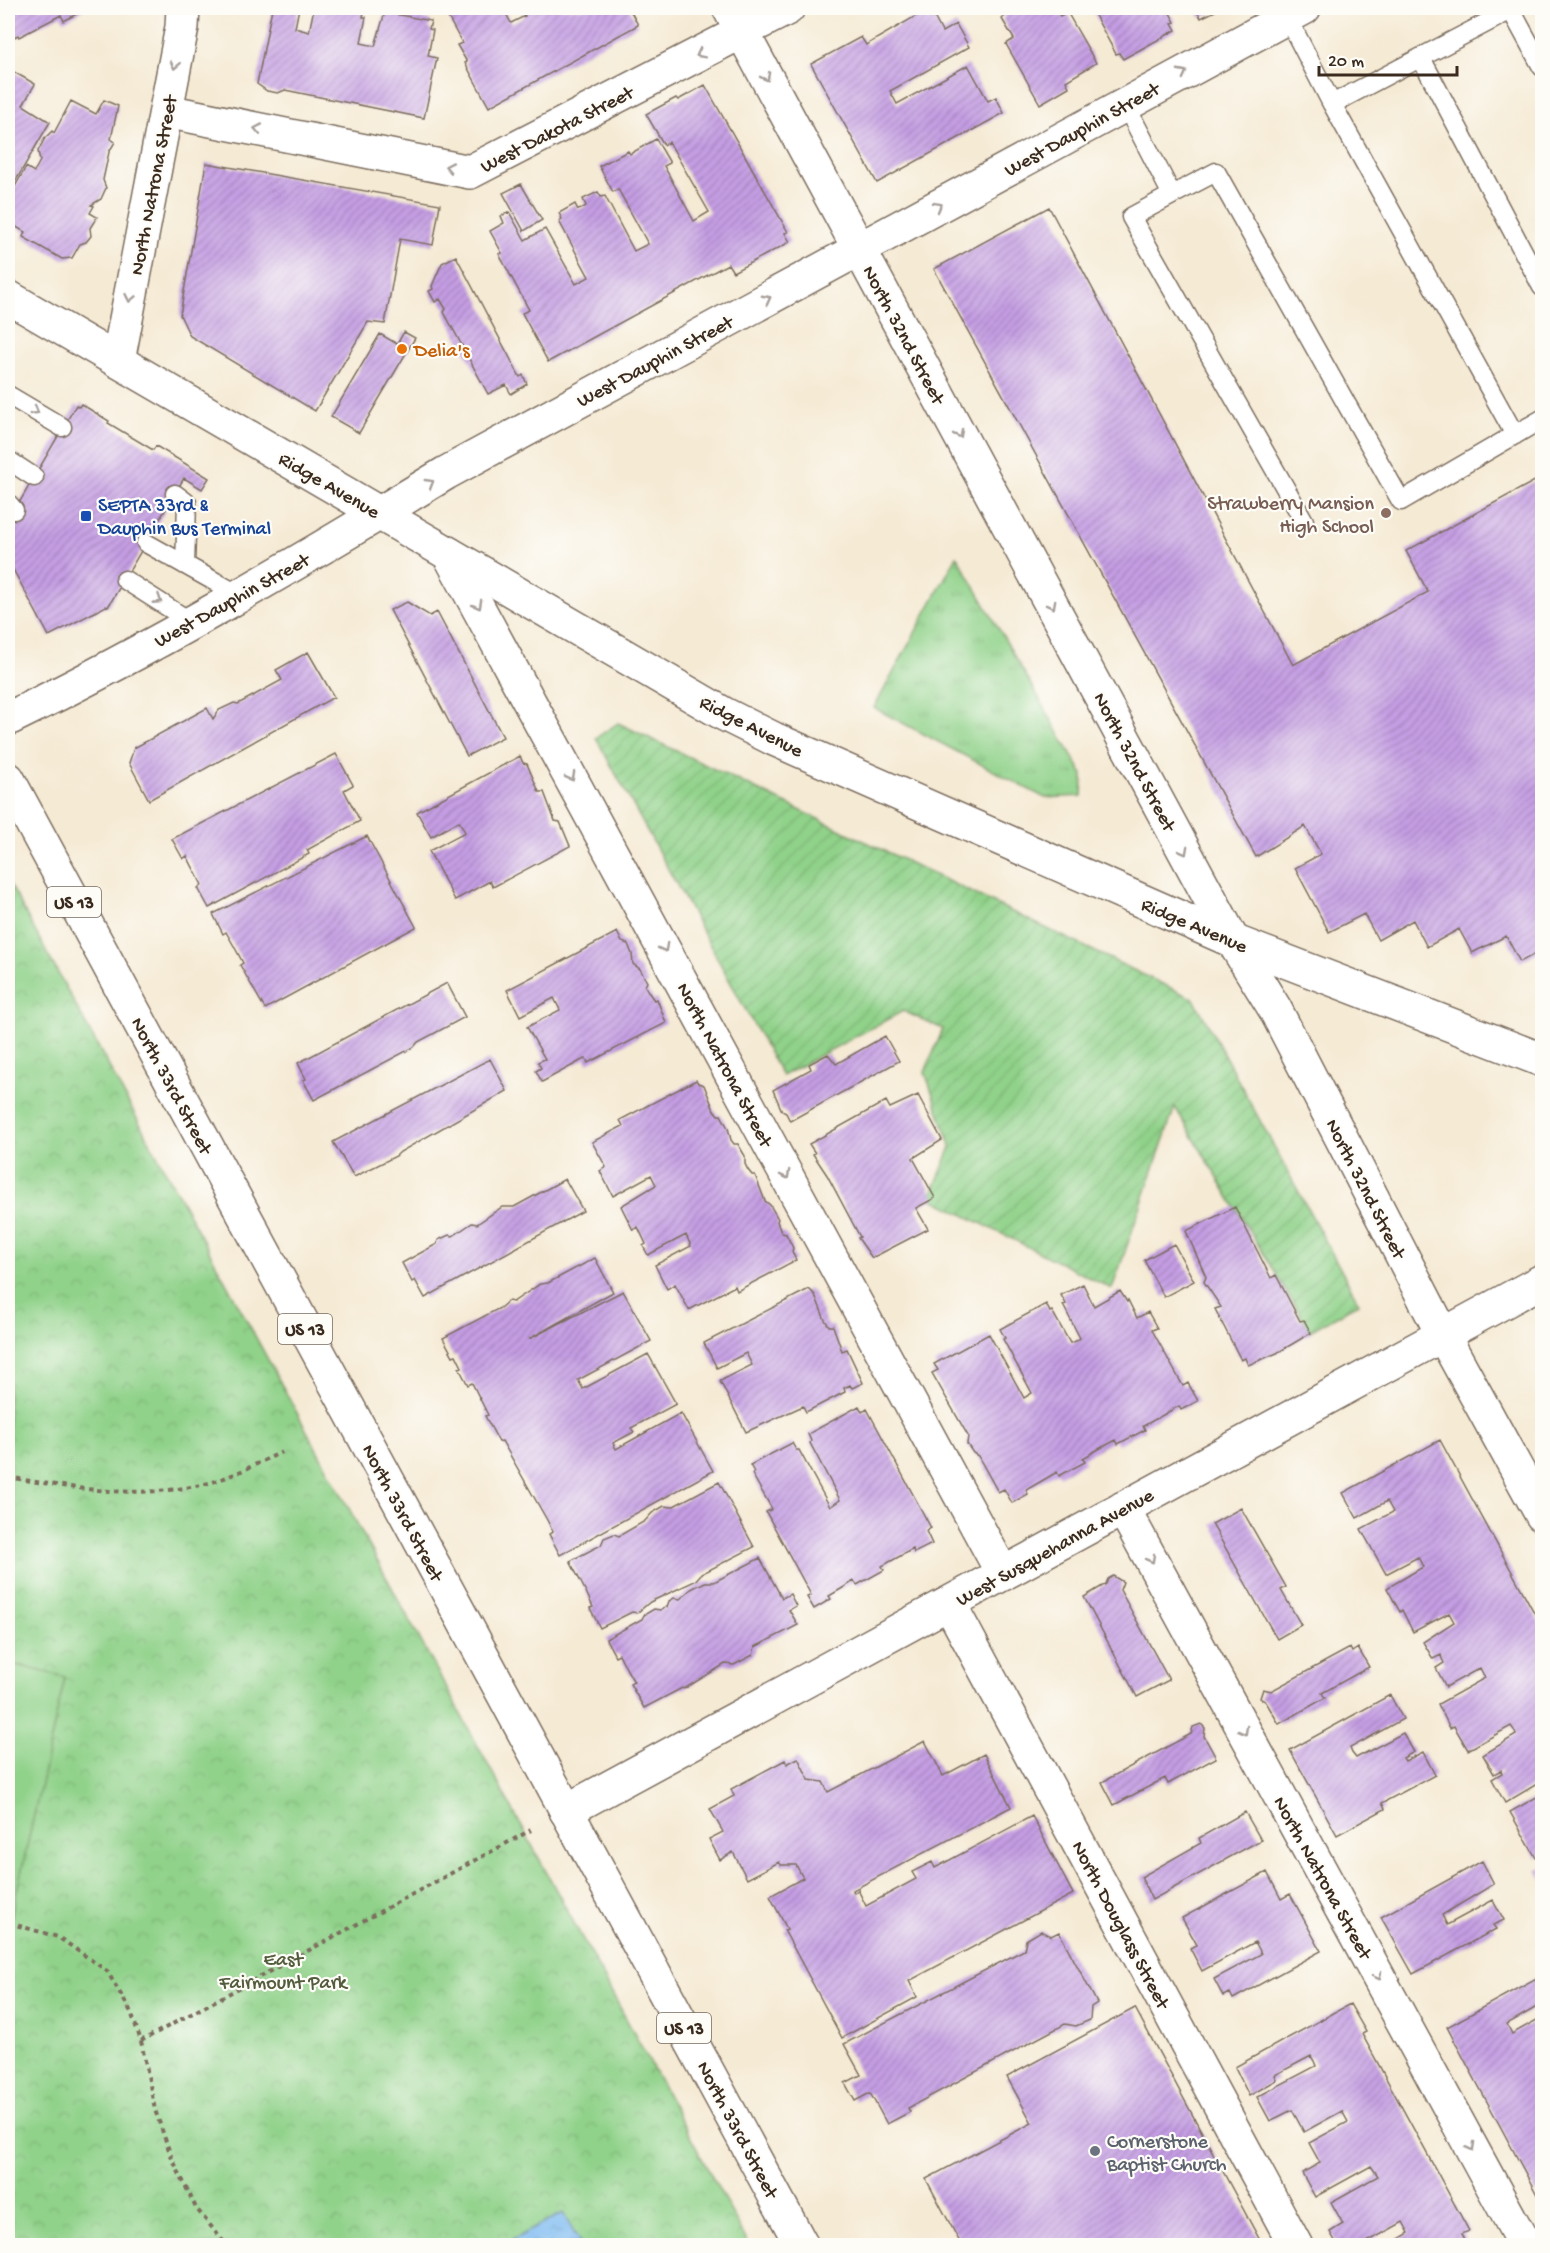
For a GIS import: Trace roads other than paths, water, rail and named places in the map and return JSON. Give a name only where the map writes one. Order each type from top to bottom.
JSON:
[{"type":"street","name":"North Natrona Street","points":[[118,361],[182,27],[183,8]]},
{"type":"street","name":"West Dakota Street","points":[[166,111],[470,172],[735,20],[788,8]]},
{"type":"street","name":"West Dauphin Street","points":[[8,719],[50,699],[191,622],[380,514],[446,473],[1295,12]]},
{"type":"street","name":"North 32nd Street","points":[[735,20],[1233,941],[1275,1009],[1443,1335],[1542,1515]]},
{"type":"street","name":"Ridge Avenue","points":[[8,297],[724,714],[774,739],[1233,941],[1542,1060]]},
{"type":"street","name":"North Natrona Street","points":[[449,554],[1003,1574]]},
{"type":"street","name":"North 33rd Street","points":[[8,779],[802,2246]]},
{"type":"street","name":"West Susquehanna Avenue","points":[[566,1811],[1542,1281]]},
{"type":"street","name":"North Natrona Street","points":[[1123,1508],[1525,2246]]},
{"type":"street","name":"North Douglass Street","points":[[949,1603],[1296,2246]]},
{"type":"lane","points":[[1332,104],[1511,10],[1542,67]]},
{"type":"lane","points":[[1295,12],[1332,104],[1515,435]]},
{"type":"lane","points":[[1421,58],[1542,287]]},
{"type":"lane","points":[[1125,104],[1172,195]]},
{"type":"lane","points":[[1304,521],[1131,217],[1216,172],[1401,501],[1542,419]]},
{"type":"lane","points":[[8,395],[62,427]]},
{"type":"lane","points":[[8,460],[34,477]]},
{"type":"lane","points":[[174,494],[187,503],[185,565]]},
{"type":"lane","points":[[146,543],[239,595]]},
{"type":"lane","points":[[125,580],[191,622]]},
{"type":"water","points":[[563,2213],[581,2245],[503,2245]]},
{"type":"place","name":"Delia's","points":[[402,349]]},
{"type":"place","name":"Strawberry Mansion High School","points":[[1386,513]]},
{"type":"place","name":"SEPTA 33rd & Dauphin Bus Terminal","points":[[86,516]]},
{"type":"place","name":"Cornerstone Baptist Church","points":[[1095,2151]]},
{"type":"park label","name":"East Fairmount Park","points":[[283,1970]]}]
